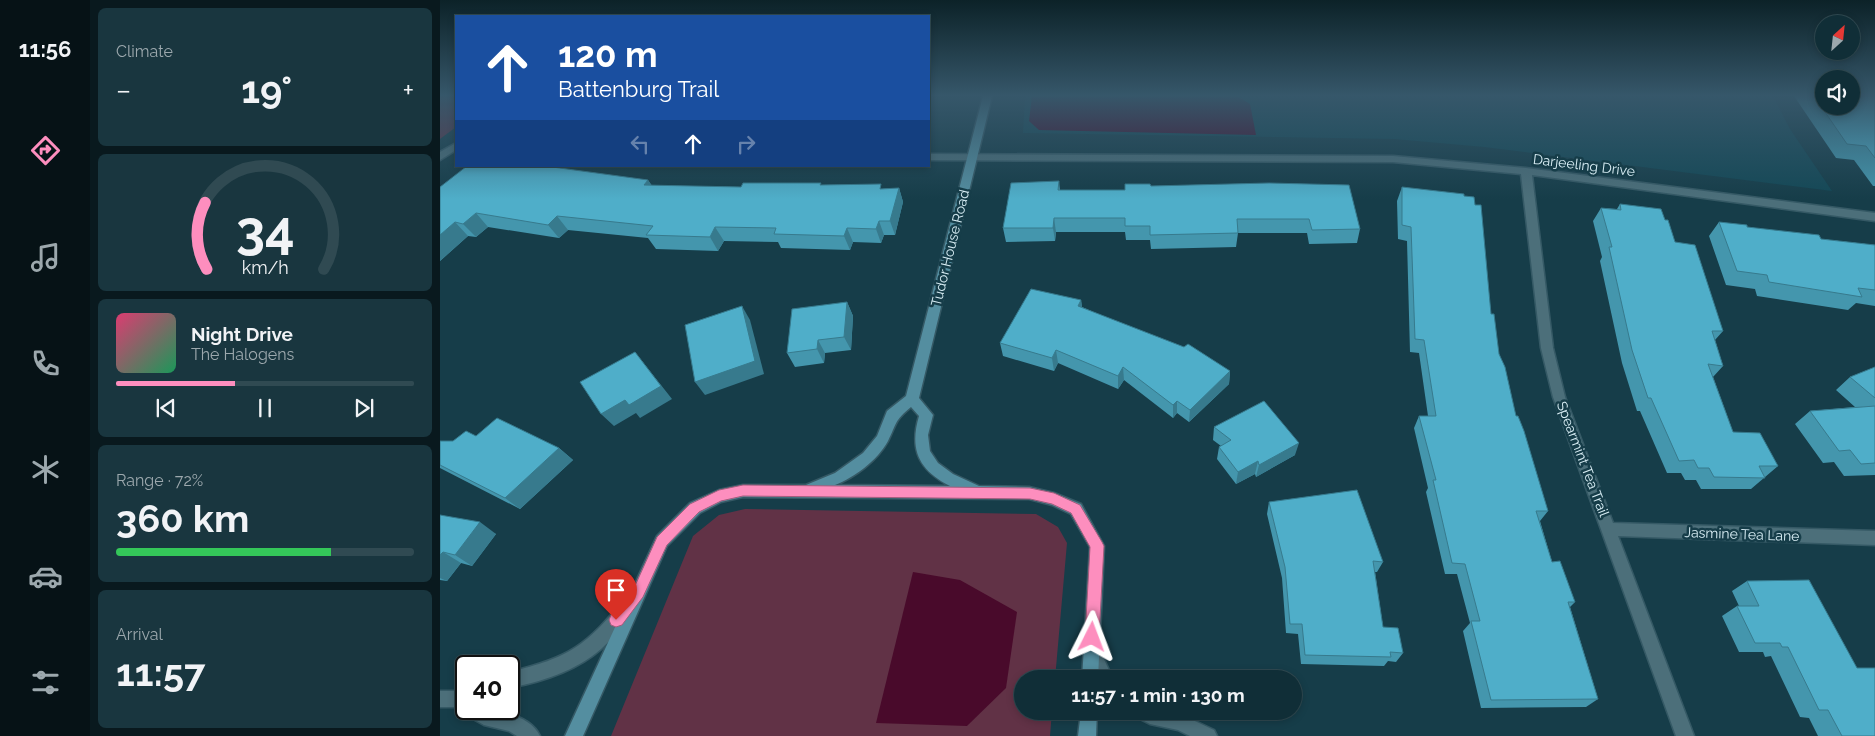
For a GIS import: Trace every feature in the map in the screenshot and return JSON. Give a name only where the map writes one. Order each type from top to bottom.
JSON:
[{"type":"street","name":"Tudor House Road","points":[[912,399],[979,130]]},
{"type":"street","points":[[440,158],[455,147]]},
{"type":"street","name":"Darjeeling Drive","points":[[930,157],[1393,159],[1526,172],[1875,217]]},
{"type":"street","name":"Spearmint Tea Trail","points":[[1526,172],[1547,348],[1559,397],[1685,736]]},
{"type":"street","points":[[805,491],[840,477],[868,456],[882,438],[892,414],[912,399],[926,414],[920,442],[929,464],[949,480],[981,493]]},
{"type":"street","points":[[574,736],[662,541],[695,508],[719,496],[743,490],[1030,493],[1054,499],[1076,509],[1097,546],[1091,670]]},
{"type":"street","name":"Jasmine Tea Lane","points":[[1609,529],[1875,538]]},
{"type":"street","points":[[520,678],[536,674],[574,659],[606,634],[638,592]]},
{"type":"street","points":[[1092,652],[1101,670]]},
{"type":"street","points":[[440,699],[455,701]]},
{"type":"street","points":[[501,720],[513,722],[531,736]]},
{"type":"street","points":[[1087,736],[1088,720]]},
{"type":"street","points":[[1170,720],[1180,722],[1208,736]]},
{"type":"shaded area","points":[[440,130],[452,130],[440,139]]},
{"type":"shaded area","points":[[1023,130],[1791,130],[1832,191],[1484,147],[1394,139],[1023,133]]},
{"type":"shaded area","points":[[1054,130],[1255,130],[1256,135]]},
{"type":"shaded area","points":[[745,509],[1036,514],[1058,527],[1067,543],[1056,670],[1014,670],[1014,720],[1051,720],[1050,736],[611,736],[693,536],[719,515]]},
{"type":"shaded area","points":[[913,572],[960,580],[1017,612],[1006,688],[967,726],[876,723]]},
{"type":"building","points":[[1838,130],[1875,130],[1875,158],[1866,146],[1847,144]]},
{"type":"building","points":[[466,167],[552,167],[648,180],[644,185],[741,187],[743,183],[821,183],[820,185],[881,184],[880,189],[899,188],[890,221],[879,221],[876,229],[847,228],[844,236],[774,234],[776,228],[715,227],[710,237],[646,235],[653,226],[557,216],[548,225],[476,213],[463,224],[455,222],[440,235],[440,187]]},
{"type":"building","points":[[1059,181],[1058,190],[1125,190],[1125,184],[1150,184],[1151,186],[1269,183],[1349,185],[1360,229],[1312,230],[1309,219],[1237,219],[1238,233],[1150,235],[1150,226],[1125,226],[1125,218],[1054,218],[1053,228],[1003,228],[1011,183]]},
{"type":"building","points":[[1402,187],[1464,194],[1464,196],[1474,197],[1475,205],[1481,205],[1491,314],[1494,314],[1499,354],[1505,367],[1516,416],[1518,416],[1524,431],[1548,511],[1536,511],[1552,562],[1560,561],[1575,602],[1568,602],[1598,699],[1491,700],[1471,621],[1480,621],[1465,564],[1452,563],[1433,480],[1436,480],[1419,416],[1436,416],[1424,340],[1415,339],[1411,227],[1402,225]]},
{"type":"building","points":[[1620,204],[1661,209],[1665,220],[1668,220],[1675,242],[1695,245],[1723,331],[1712,331],[1723,366],[1708,364],[1733,432],[1760,433],[1778,466],[1759,466],[1765,478],[1714,477],[1709,468],[1698,468],[1694,460],[1679,461],[1651,398],[1648,398],[1632,350],[1609,247],[1612,247],[1601,208],[1621,210]]},
{"type":"building","points":[[1719,222],[1819,235],[1821,239],[1875,245],[1875,290],[1858,288],[1862,297],[1769,282],[1767,275],[1737,271]]},
{"type":"building","points":[[1031,289],[1081,300],[1078,306],[1184,347],[1188,344],[1230,371],[1190,410],[1177,401],[1173,405],[1123,367],[1118,376],[1056,350],[1052,358],[1000,343]]},
{"type":"building","points":[[847,302],[844,337],[818,340],[817,349],[787,353],[792,309]]},
{"type":"building","points":[[742,306],[755,361],[695,382],[685,325]]},
{"type":"building","points":[[635,352],[661,386],[629,405],[625,400],[601,414],[580,382]]},
{"type":"building","points":[[1875,367],[1875,398],[1850,377]]},
{"type":"building","points":[[1264,401],[1299,443],[1259,465],[1258,461],[1238,472],[1219,447],[1231,440],[1214,427]]},
{"type":"building","points":[[1875,406],[1875,463],[1861,464],[1850,450],[1839,451],[1810,411]]},
{"type":"building","points":[[497,418],[559,448],[505,498],[440,465],[440,441],[453,441],[466,431],[476,436]]},
{"type":"building","points":[[1357,490],[1383,562],[1373,561],[1383,627],[1398,628],[1403,653],[1390,652],[1391,657],[1305,655],[1302,624],[1290,624],[1285,567],[1269,502]]},
{"type":"building","points":[[440,515],[480,522],[455,555],[443,552],[440,555]]},
{"type":"building","points":[[1809,580],[1857,668],[1875,668],[1875,736],[1842,736],[1828,710],[1819,710],[1788,647],[1782,647],[1780,643],[1755,643],[1737,606],[1759,606],[1747,581]]},
{"type":"route","points":[[616,620],[638,592],[662,541],[695,508],[719,496],[743,490],[1030,493],[1054,499],[1076,509],[1097,546],[1092,637]]}]
